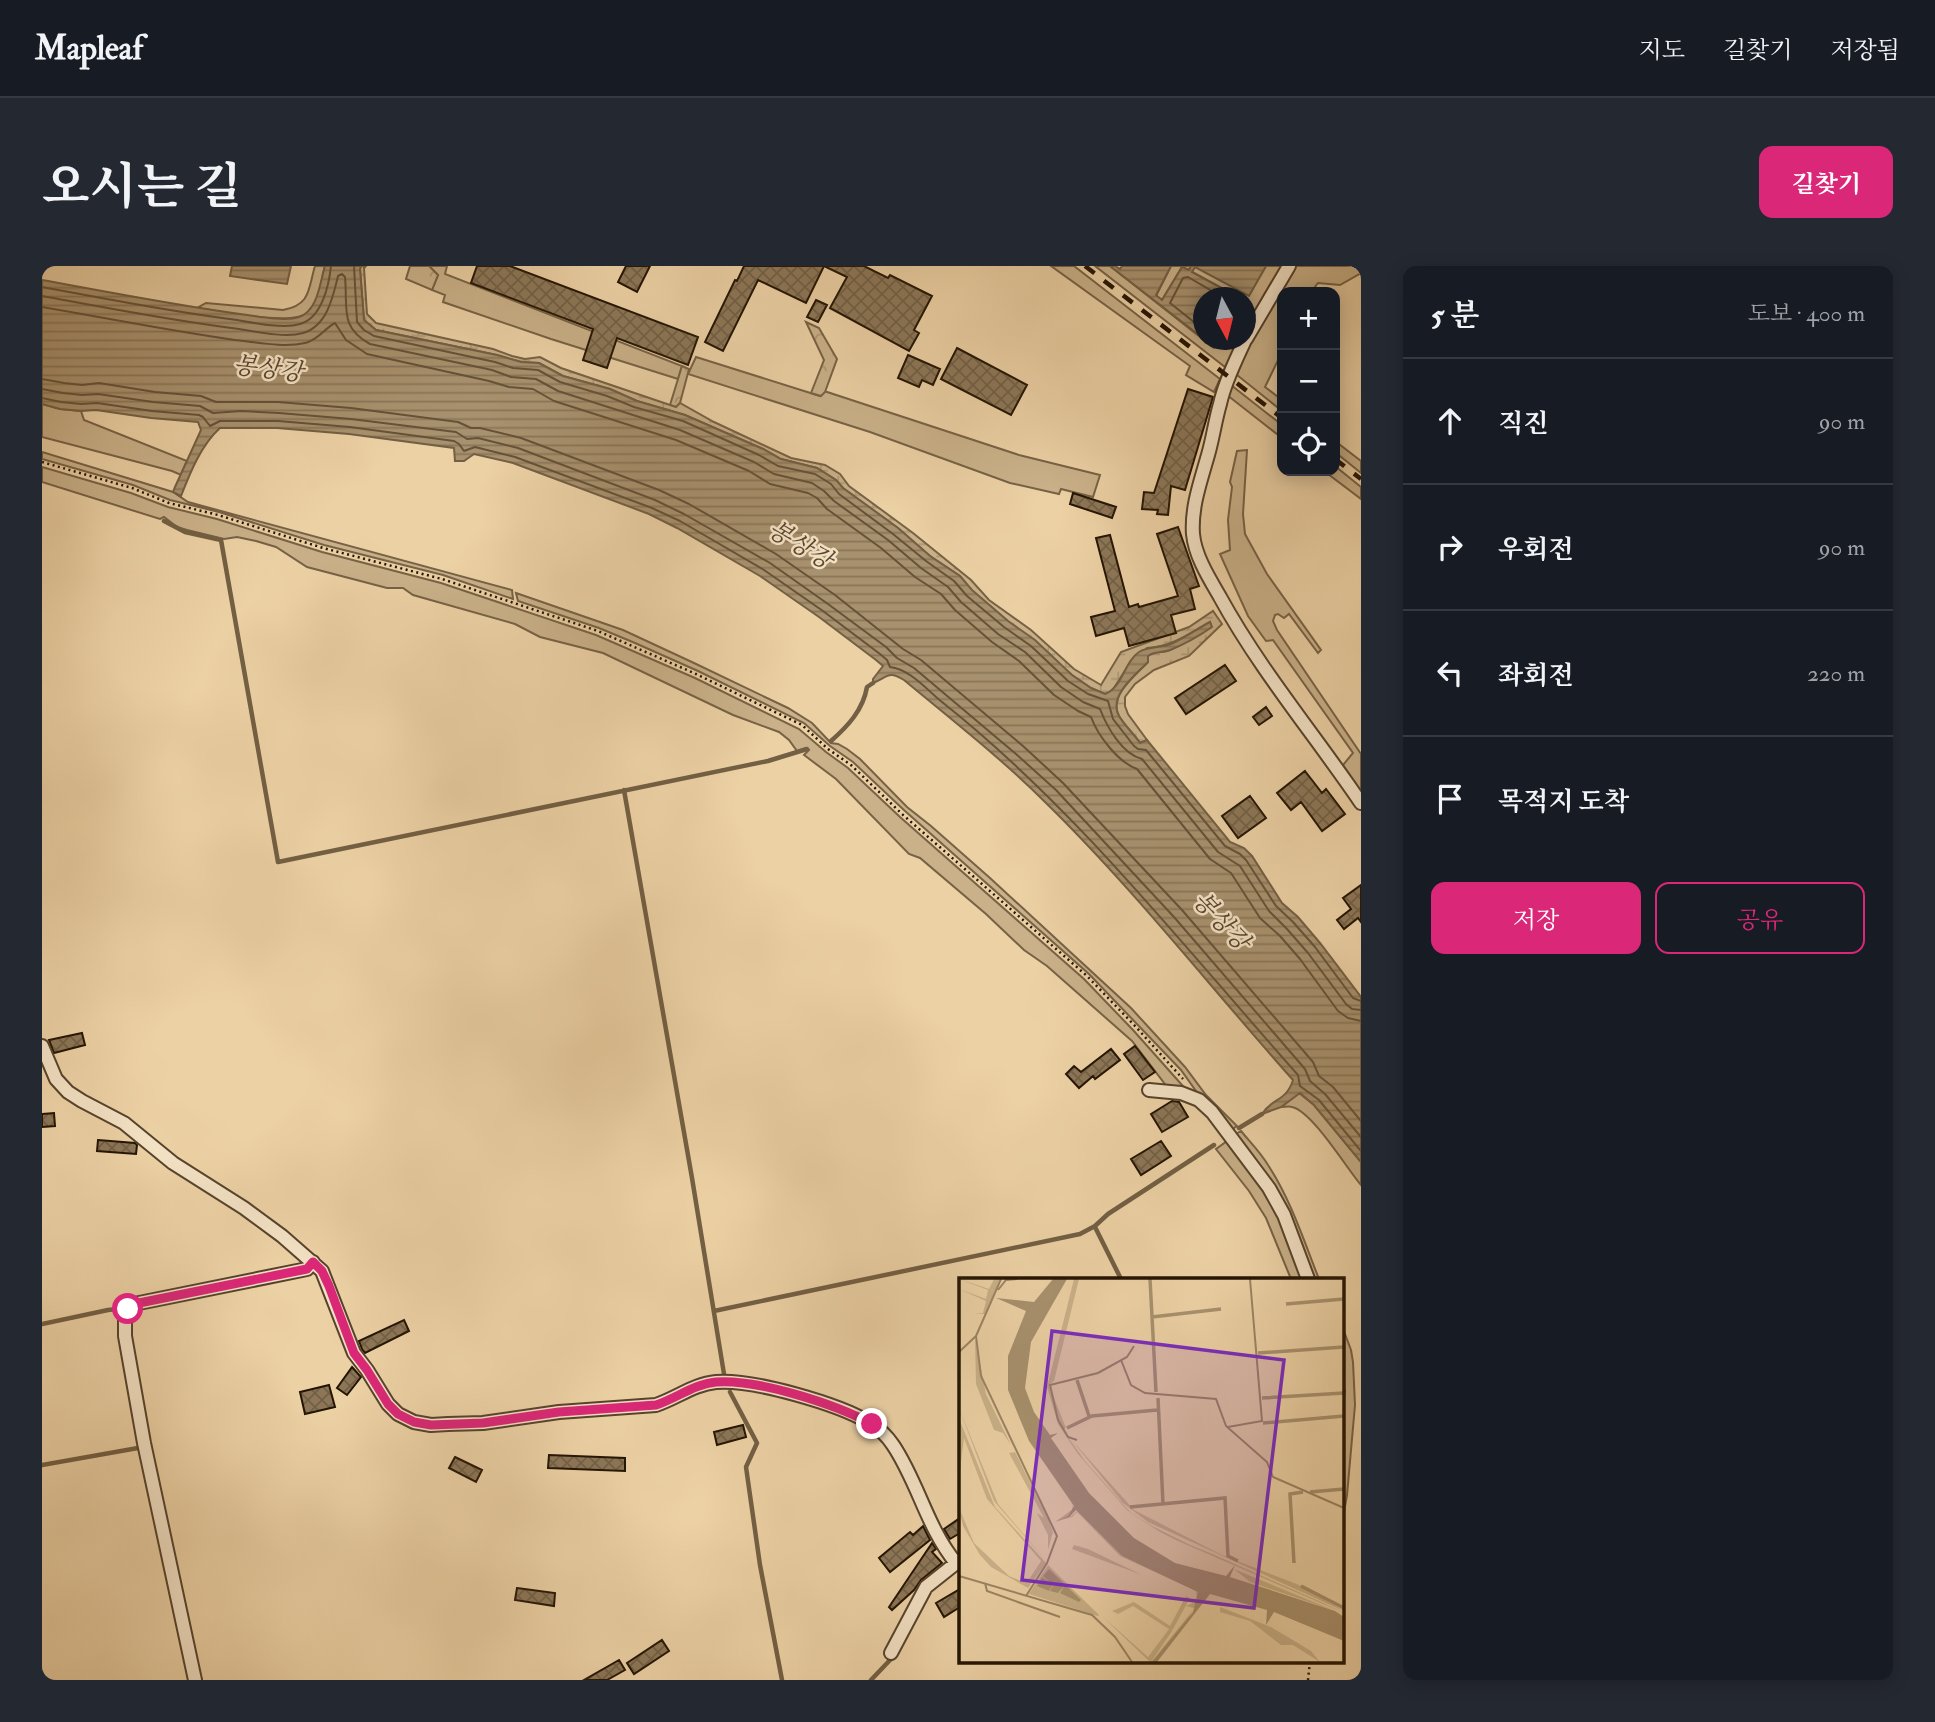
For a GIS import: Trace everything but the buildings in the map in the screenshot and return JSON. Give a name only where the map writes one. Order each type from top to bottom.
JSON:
[{"type":"street","points":[[1256,321],[1289,266]]},
{"type":"street","points":[[1240,350],[1220,402],[1197,496],[1193,525],[1195,544],[1205,571],[1227,610],[1282,695],[1361,803]]},
{"type":"street","points":[[42,1046],[57,1079],[68,1092],[124,1123],[173,1163],[244,1208],[322,1271],[354,1353],[388,1404],[398,1414],[414,1422],[431,1425],[483,1423],[559,1412],[656,1405],[696,1386],[716,1382],[757,1385],[797,1395],[857,1416],[884,1433],[900,1456],[940,1541],[958,1562],[926,1587],[891,1653]]},
{"type":"street","points":[[1149,1090],[1181,1093],[1199,1100],[1212,1112],[1269,1188],[1284,1216],[1308,1278]]},
{"type":"street","points":[[195,1680],[144,1443],[125,1336],[125,1313],[139,1303],[307,1269],[313,1262]]},
{"type":"path","points":[[42,462],[132,488],[169,503],[442,579],[585,626],[677,665],[802,725],[851,765],[1087,976],[1185,1082]]},
{"type":"path","points":[[1308,1680],[1310,1662]]},
{"type":"green space","points":[[315,266],[325,266],[319,291],[311,309],[299,317],[271,318],[197,308],[206,303],[283,310],[292,308],[307,295]]},
{"type":"green space","points":[[361,266],[366,266],[367,314],[376,323],[493,349],[525,359],[540,357],[561,368],[676,407],[680,403],[791,458],[825,465],[840,474],[849,486],[971,580],[989,600],[1031,630],[1074,669],[1101,685],[1121,652],[1189,627],[1213,611],[1222,624],[1189,656],[1154,670],[1135,684],[1125,697],[1128,714],[1147,740],[1140,743],[1119,716],[1117,709],[1117,701],[1124,687],[1148,662],[1148,656],[1191,640],[1211,627],[1210,622],[1172,642],[1147,648],[1128,666],[1112,691],[1105,694],[1072,675],[972,591],[960,576],[930,556],[898,528],[817,468],[781,459],[685,415],[563,376],[539,363],[521,362],[376,330],[364,320]]},
{"type":"green space","points":[[410,266],[429,266],[438,275],[432,290],[406,279]]},
{"type":"green space","points":[[429,266],[447,266],[445,274],[682,366],[678,379],[443,302],[445,295],[432,290],[438,275]]},
{"type":"green space","points":[[1051,266],[1074,266],[1220,379],[1214,392],[1186,375],[1190,366]]},
{"type":"green space","points":[[1095,266],[1110,266],[1193,331],[1193,342]]},
{"type":"green space","points":[[1171,266],[1191,266],[1189,270],[1182,267],[1162,300],[1156,296]]},
{"type":"green space","points":[[1195,266],[1234,287],[1220,287],[1192,272]]},
{"type":"green space","points":[[1266,266],[1284,266],[1256,314],[1256,287],[1254,287]]},
{"type":"green space","points":[[1294,266],[1361,266],[1361,273],[1340,285],[1318,283],[1315,287],[1282,287]]},
{"type":"green space","points":[[1277,295],[1277,362],[1265,387],[1277,396],[1277,407],[1237,375],[1246,350],[1256,350],[1256,330]]},
{"type":"green space","points":[[806,322],[819,328],[837,359],[821,396],[811,393],[824,360]]},
{"type":"green space","points":[[1203,350],[1234,350],[1225,367]]},
{"type":"green space","points":[[696,357],[820,396],[824,391],[1019,455],[1100,475],[1093,497],[1061,489],[1059,494],[1010,483],[870,432],[688,374]]},
{"type":"green space","points":[[682,366],[689,369],[680,403],[676,407],[670,405]]},
{"type":"green space","points":[[1231,385],[1277,421],[1277,434],[1227,395]]},
{"type":"green space","points":[[42,404],[81,411],[84,420],[187,461],[181,475],[42,437]]},
{"type":"green space","points":[[1340,445],[1361,461],[1361,473],[1340,456]]},
{"type":"green space","points":[[1247,450],[1243,514],[1245,534],[1267,574],[1321,650],[1318,653],[1289,614],[1284,618],[1275,615],[1273,621],[1361,754],[1361,792],[1343,765],[1353,753],[1273,640],[1266,641],[1248,616],[1220,554],[1230,550],[1230,482],[1237,451]]},
{"type":"green space","points":[[42,452],[173,492],[188,502],[512,590],[513,599],[443,575],[324,545],[219,512],[170,500],[133,485],[42,459]]},
{"type":"green space","points":[[42,467],[322,552],[441,583],[596,635],[695,678],[799,729],[848,768],[1084,979],[1190,1094],[1168,1088],[1132,1041],[920,858],[909,854],[836,779],[804,755],[809,750],[806,748],[797,751],[779,732],[733,715],[603,653],[540,637],[515,624],[413,595],[403,588],[387,588],[307,567],[276,547],[256,541],[237,537],[224,539],[177,527],[164,517],[160,519],[42,482]]},
{"type":"green space","points":[[1340,470],[1361,487],[1361,499],[1331,476],[1340,476]]},
{"type":"green space","points":[[516,593],[623,630],[788,708],[812,723],[831,743],[838,744],[860,759],[907,807],[990,878],[1131,1008],[1185,1067],[1206,1095],[1237,1126],[1231,1130],[1201,1098],[1181,1070],[1089,974],[853,762],[804,723],[635,643],[518,601]]},
{"type":"green space","points":[[1299,1093],[1314,1105],[1361,1162],[1361,1185],[1309,1119],[1292,1107],[1281,1107]]},
{"type":"green space","points":[[1241,1131],[1276,1178],[1319,1278],[1310,1278],[1286,1215],[1234,1135]]},
{"type":"green space","points":[[1230,1139],[1281,1217],[1305,1278],[1291,1278],[1266,1218],[1216,1149]]},
{"type":"green space","points":[[1344,1331],[1353,1362],[1355,1405],[1344,1512],[1344,1398]]},
{"type":"water","points":[[232,266],[291,266],[287,284],[230,276]]},
{"type":"water","name":"봉상강","points":[[325,266],[361,266],[364,320],[376,330],[521,362],[539,363],[563,376],[685,415],[781,459],[817,468],[898,528],[930,556],[960,576],[972,590],[1035,640],[1072,675],[1105,694],[1116,686],[1139,652],[1171,644],[1210,622],[1212,627],[1192,640],[1148,656],[1148,662],[1124,686],[1120,694],[1117,701],[1119,716],[1140,743],[1147,740],[1230,842],[1244,848],[1252,856],[1282,903],[1320,943],[1361,997],[1361,1162],[1314,1105],[1300,1093],[1281,1107],[1262,1114],[1287,1092],[1293,1080],[1110,869],[1028,786],[904,680],[891,675],[873,683],[883,666],[819,617],[760,576],[677,528],[649,514],[513,463],[474,454],[464,461],[455,461],[454,448],[349,434],[277,428],[220,428],[202,451],[181,496],[173,492],[201,430],[198,422],[96,410],[60,409],[42,404],[42,280],[190,307],[286,319],[299,317],[310,309]]},
{"type":"water","points":[[1110,266],[1120,269],[1122,266],[1171,266],[1156,295],[1162,300],[1182,267],[1189,270],[1191,266],[1266,266],[1254,287],[1232,287],[1195,267],[1192,272],[1220,287],[1193,287],[1193,330]]},
{"type":"waterway","points":[[164,521],[185,532],[221,540],[278,862],[768,761],[807,749]]},
{"type":"waterway","points":[[831,741],[854,717],[867,687],[873,683]]},
{"type":"waterway","points":[[624,790],[725,1380]]},
{"type":"waterway","points":[[1239,1128],[1262,1114]]},
{"type":"waterway","points":[[714,1311],[1080,1234],[1214,1145]]},
{"type":"waterway","points":[[1095,1227],[1120,1278]]},
{"type":"waterway","points":[[42,1324],[108,1310],[118,1309],[121,1313]]},
{"type":"waterway","points":[[730,1392],[757,1443],[746,1467],[760,1565],[782,1680]]},
{"type":"waterway","points":[[42,1465],[138,1448]]},
{"type":"waterway","points":[[871,1680],[891,1659]]},
{"type":"railway","points":[[1085,266],[1277,414]]},
{"type":"railway","points":[[1340,463],[1361,479]]},
{"type":"route","points":[[128,1309],[139,1303],[307,1269],[313,1262],[322,1271],[329,1286],[354,1353],[388,1404],[398,1414],[414,1422],[431,1425],[483,1423],[559,1412],[656,1405],[696,1386],[731,1382],[797,1395],[872,1424]]}]
